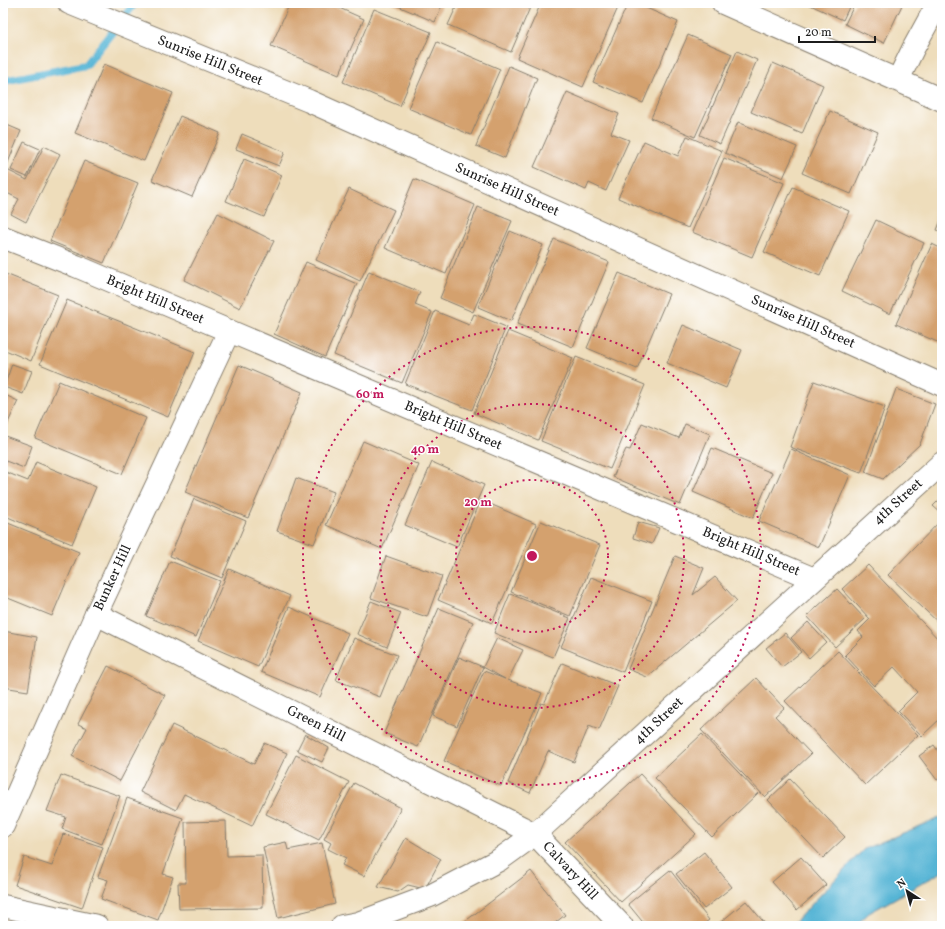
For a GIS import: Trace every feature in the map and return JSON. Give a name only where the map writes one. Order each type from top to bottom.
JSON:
[{"type":"street","name":"Sunrise Hill Street","points":[[69,3],[309,101],[942,385]]},
{"type":"street","points":[[724,3],[942,100]]},
{"type":"street","points":[[898,80],[938,3]]},
{"type":"street","name":"Bright Hill Street","points":[[3,237],[76,266],[814,578]]},
{"type":"street","name":"Bunker Hill","points":[[3,826],[96,614],[229,331]]},
{"type":"street","name":"4th Street","points":[[342,926],[358,923],[430,896],[499,860],[535,834],[942,462]]},
{"type":"street","name":"Green Hill","points":[[96,614],[535,834]]},
{"type":"street","name":"Calvary Hill","points":[[535,834],[622,926]]},
{"type":"street","points":[[3,906],[97,926]]},
{"type":"water","points":[[942,817],[942,872],[869,913],[855,926],[791,926],[864,849]]},
{"type":"building","points":[[290,3],[328,3],[364,19],[339,75],[271,46]]},
{"type":"building","points":[[391,3],[443,3],[435,22]]},
{"type":"building","points":[[458,3],[532,3],[511,52],[448,25]]},
{"type":"building","points":[[541,3],[620,3],[583,87],[517,58]]},
{"type":"building","points":[[628,3],[635,3],[678,22],[643,103],[593,82]]},
{"type":"building","points":[[806,3],[851,3],[843,20]]},
{"type":"building","points":[[855,3],[903,3],[884,43],[845,24]]},
{"type":"building","points":[[374,9],[431,32],[400,106],[343,82]]},
{"type":"building","points":[[688,35],[732,54],[695,137],[651,118]]},
{"type":"building","points":[[437,42],[500,69],[471,135],[408,108]]},
{"type":"building","points":[[737,51],[757,60],[720,144],[700,135]]},
{"type":"building","points":[[773,63],[823,85],[802,134],[751,112]]},
{"type":"building","points":[[104,64],[173,93],[144,161],[75,133]]},
{"type":"building","points":[[509,66],[537,78],[505,158],[476,146]]},
{"type":"building","points":[[567,92],[619,114],[611,133],[629,140],[606,191],[589,183],[586,190],[534,167]]},
{"type":"building","points":[[830,111],[878,132],[851,194],[802,173]]},
{"type":"building","points":[[180,116],[220,133],[192,197],[152,180]]},
{"type":"building","points":[[738,122],[797,147],[783,178],[725,153]]},
{"type":"building","points":[[7,125],[21,131],[7,165],[3,163],[3,136]]},
{"type":"building","points":[[242,134],[285,152],[279,166],[236,149]]},
{"type":"building","points":[[687,136],[722,151],[688,228],[618,198],[644,141],[678,156]]},
{"type":"building","points":[[24,142],[40,149],[27,177],[11,170]]},
{"type":"building","points":[[44,146],[60,154],[26,222],[11,214],[19,199],[3,191],[3,168],[27,180]]},
{"type":"building","points":[[724,158],[784,183],[752,257],[692,232]]},
{"type":"building","points":[[244,159],[282,175],[264,217],[226,201]]},
{"type":"building","points":[[84,161],[138,183],[104,263],[50,241]]},
{"type":"building","points":[[414,179],[475,205],[446,274],[385,248]]},
{"type":"building","points":[[793,187],[849,211],[820,276],[764,252]]},
{"type":"building","points":[[349,189],[394,210],[360,281],[316,260]]},
{"type":"building","points":[[478,207],[512,221],[473,312],[440,298]]},
{"type":"building","points":[[218,213],[274,241],[240,308],[184,280]]},
{"type":"building","points":[[942,217],[942,232],[937,230]]},
{"type":"building","points":[[876,220],[924,243],[890,314],[842,291]]},
{"type":"building","points":[[510,231],[543,245],[511,321],[478,307]]},
{"type":"building","points":[[554,239],[609,262],[573,347],[517,324]]},
{"type":"building","points":[[932,244],[942,249],[942,344],[896,324]]},
{"type":"building","points":[[306,262],[357,284],[325,357],[274,334]]},
{"type":"building","points":[[369,271],[420,292],[415,305],[432,312],[402,383],[334,355]]},
{"type":"building","points":[[3,273],[58,295],[31,361],[3,349]]},
{"type":"building","points":[[619,273],[669,294],[637,369],[587,348]]},
{"type":"building","points":[[67,300],[195,352],[168,417],[40,364]]},
{"type":"building","points":[[435,311],[469,325],[474,314],[506,327],[472,410],[405,384]]},
{"type":"building","points":[[683,325],[742,350],[726,388],[667,363]]},
{"type":"building","points":[[508,331],[573,358],[538,440],[474,413]]},
{"type":"building","points":[[576,357],[645,385],[610,469],[541,441]]},
{"type":"building","points":[[12,364],[32,371],[23,394],[4,387]]},
{"type":"building","points":[[239,365],[302,392],[248,518],[185,492]]},
{"type":"building","points":[[59,381],[146,418],[122,474],[35,438]]},
{"type":"building","points":[[814,381],[885,407],[861,473],[790,447]]},
{"type":"building","points":[[896,389],[935,404],[920,444],[883,479],[865,472]]},
{"type":"building","points":[[3,394],[18,401],[6,427],[3,425]]},
{"type":"building","points":[[642,423],[679,438],[685,424],[710,434],[680,505],[613,477],[626,449],[630,450]]},
{"type":"building","points":[[5,436],[32,446],[24,468],[3,460],[3,442]]},
{"type":"building","points":[[363,441],[419,465],[382,549],[326,525]]},
{"type":"building","points":[[712,448],[772,473],[753,518],[693,492]]},
{"type":"building","points":[[791,449],[850,475],[819,547],[759,521]]},
{"type":"building","points":[[36,462],[96,487],[72,544],[3,515],[3,471],[28,481]]},
{"type":"building","points":[[432,462],[484,485],[457,547],[405,525]]},
{"type":"building","points":[[296,478],[334,492],[314,544],[277,531]]},
{"type":"building","points":[[942,497],[942,514],[933,506]]},
{"type":"building","points":[[194,499],[246,521],[222,578],[170,556]]},
{"type":"building","points":[[481,500],[536,524],[492,623],[438,600]]},
{"type":"building","points":[[941,520],[942,522],[942,626],[888,575]]},
{"type":"building","points":[[3,521],[79,552],[52,616],[3,596]]},
{"type":"building","points":[[541,521],[600,545],[570,616],[511,592]]},
{"type":"building","points":[[638,522],[659,528],[652,544],[633,538]]},
{"type":"building","points":[[386,556],[442,576],[427,617],[371,598]]},
{"type":"building","points":[[675,556],[704,568],[693,595],[715,577],[737,601],[647,677],[628,669]]},
{"type":"building","points":[[170,561],[220,581],[196,637],[146,616]]},
{"type":"building","points":[[868,565],[942,643],[942,717],[922,736],[898,711],[917,692],[894,667],[874,686],[845,655],[863,637],[858,631],[870,619],[842,589]]},
{"type":"building","points":[[229,569],[290,596],[258,667],[198,641]]},
{"type":"building","points":[[591,577],[652,601],[623,672],[561,647]]},
{"type":"building","points":[[837,589],[865,619],[835,647],[807,616]]},
{"type":"building","points":[[510,594],[570,618],[553,657],[494,633]]},
{"type":"building","points":[[371,601],[401,613],[387,647],[357,634]]},
{"type":"building","points":[[289,607],[348,633],[320,697],[261,672]]},
{"type":"building","points":[[439,608],[473,622],[418,747],[384,733]]},
{"type":"building","points":[[808,622],[826,642],[809,658],[791,638]]},
{"type":"building","points":[[3,631],[37,637],[28,691],[3,687]]},
{"type":"building","points":[[785,633],[801,652],[782,667],[766,648]]},
{"type":"building","points":[[354,638],[397,655],[380,697],[336,680]]},
{"type":"building","points":[[497,638],[523,650],[508,680],[542,693],[501,786],[444,761],[484,671],[505,679],[483,667]]},
{"type":"building","points":[[838,651],[918,735],[865,785],[785,701]]},
{"type":"building","points":[[459,657],[483,667],[457,726],[433,716]]},
{"type":"building","points":[[562,663],[618,686],[599,730],[589,726],[574,762],[548,751],[530,793],[508,783],[541,703],[544,704]]},
{"type":"building","points":[[108,666],[165,695],[120,781],[72,756],[87,728],[78,724]]},
{"type":"building","points":[[756,678],[784,708],[775,716],[811,754],[765,797],[701,730]]},
{"type":"building","points":[[172,725],[254,764],[264,743],[287,753],[252,826],[184,794],[176,810],[140,792]]},
{"type":"building","points":[[305,734],[329,748],[322,762],[297,750]]},
{"type":"building","points":[[702,734],[758,793],[712,837],[655,778]]},
{"type":"building","points":[[934,745],[942,757],[942,777],[937,780],[919,756]]},
{"type":"building","points":[[296,755],[349,782],[319,840],[266,814]]},
{"type":"building","points":[[640,774],[696,834],[621,902],[565,842]]},
{"type":"building","points":[[61,775],[120,796],[102,844],[62,829],[66,817],[47,811]]},
{"type":"building","points":[[790,779],[845,837],[823,858],[768,800]]},
{"type":"building","points":[[354,783],[401,808],[364,876],[342,865],[346,858],[328,849],[331,843],[324,839]]},
{"type":"building","points":[[127,798],[183,818],[163,874],[173,877],[158,920],[101,899],[108,880],[98,877]]},
{"type":"building","points":[[226,821],[227,856],[262,855],[263,908],[179,909],[178,883],[186,883],[185,822]]},
{"type":"building","points":[[63,834],[103,847],[82,908],[15,885],[24,857],[52,866]]},
{"type":"building","points":[[406,838],[441,859],[425,889],[408,885],[398,892],[378,887]]},
{"type":"building","points":[[286,842],[288,850],[322,843],[335,904],[278,918],[263,847]]},
{"type":"building","points":[[704,852],[732,887],[704,909],[676,874]]},
{"type":"building","points":[[801,857],[826,885],[797,910],[772,882]]},
{"type":"building","points":[[670,870],[709,920],[701,926],[646,926],[628,904]]},
{"type":"building","points":[[531,871],[565,915],[551,926],[459,926]]},
{"type":"building","points":[[746,901],[767,926],[716,926]]},
{"type":"waterway","points":[[3,81],[86,65],[135,3]]}]
